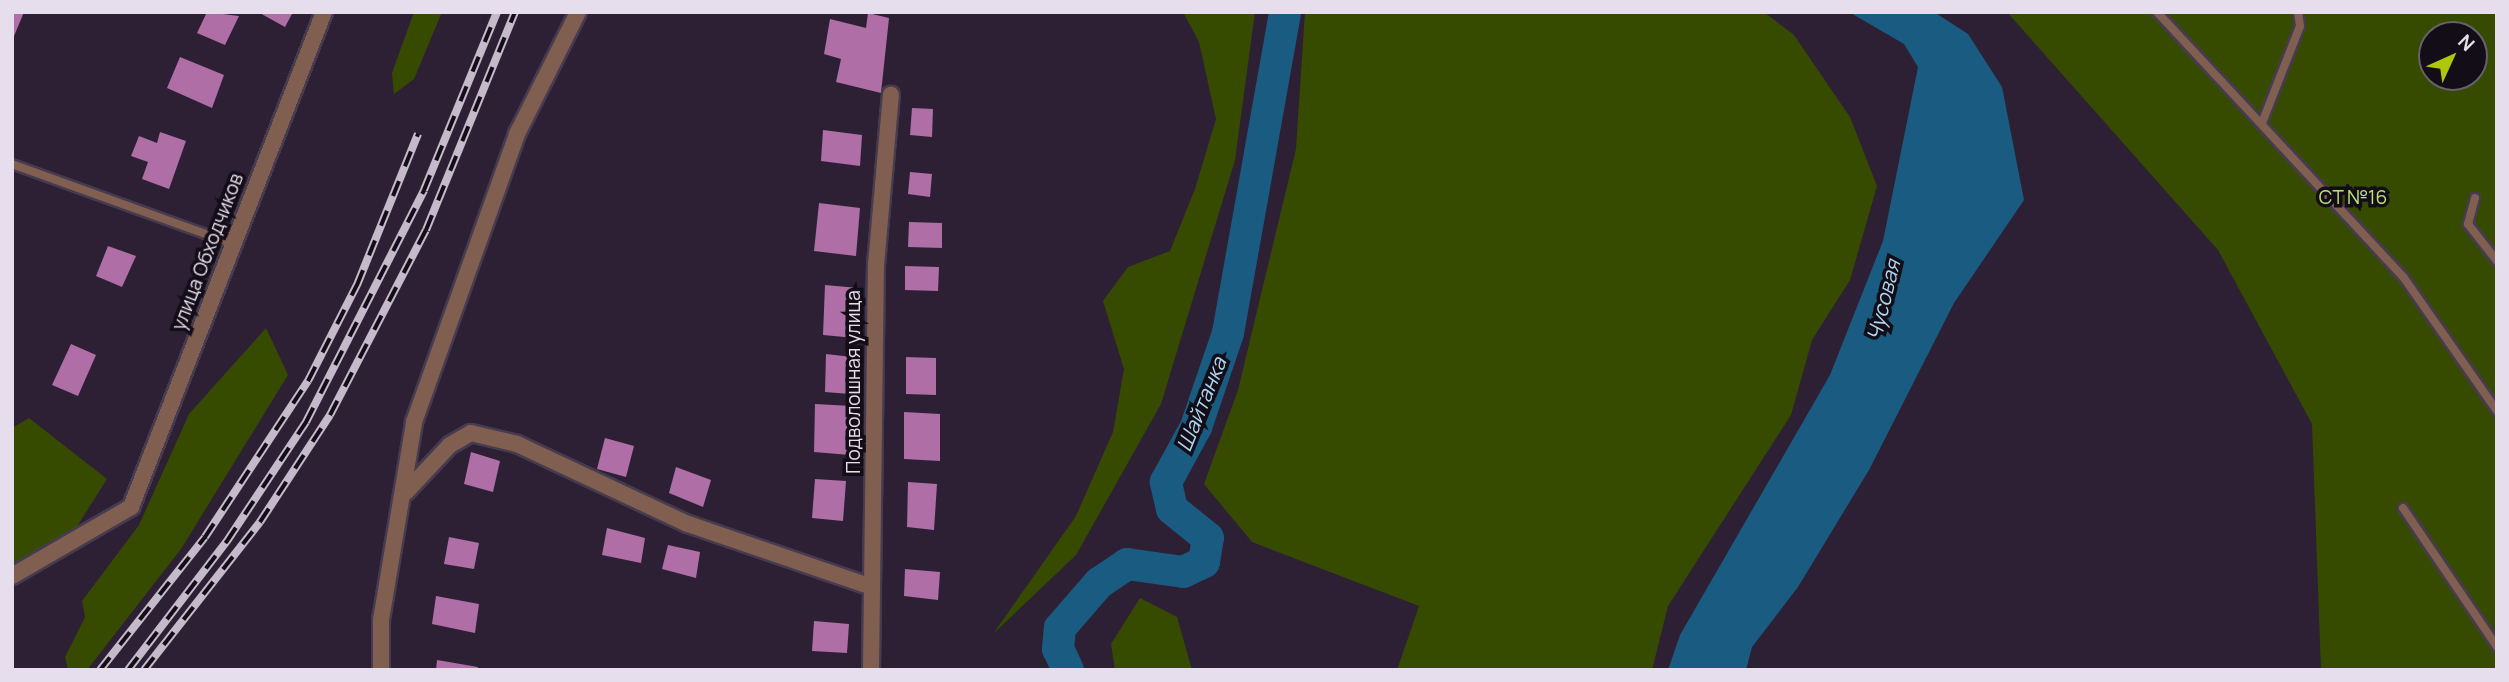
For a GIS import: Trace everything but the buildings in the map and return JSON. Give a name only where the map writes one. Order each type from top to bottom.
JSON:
[{"type":"street","name":"улица Обходчиков","points":[[12,576],[131,507],[324,12]]},
{"type":"street","points":[[381,670],[381,620],[406,492],[414,422],[517,134],[578,12]]},
{"type":"street","name":"Подволошная улица","points":[[871,670],[869,586],[876,265],[891,95]]},
{"type":"street","points":[[406,492],[450,445],[471,433],[517,444],[688,524],[869,586]]},
{"type":"lane","points":[[2157,12],[2404,278],[2497,411]]},
{"type":"lane","points":[[2262,123],[2300,26],[2298,12]]},
{"type":"lane","points":[[12,164],[233,244]]},
{"type":"lane","points":[[2475,198],[2468,224],[2497,261]]},
{"type":"lane","points":[[2403,509],[2497,647]]},
{"type":"green space","points":[[414,12],[442,12],[414,79],[394,94],[392,73]]},
{"type":"green space","points":[[1183,12],[1255,12],[1235,160],[1161,404],[1076,555],[993,634],[1076,516],[1113,432],[1124,369],[1103,301],[1128,267],[1170,251],[1195,189],[1216,119],[1199,42]]},
{"type":"green space","points":[[1305,12],[1764,12],[1794,35],[1850,117],[1877,186],[1850,280],[1812,340],[1791,415],[1668,606],[1652,670],[1397,670],[1419,606],[1252,542],[1204,484],[1238,390],[1296,149]]},
{"type":"green space","name":"СТ №16","points":[[2007,12],[2497,12],[2497,670],[2321,670],[2312,424],[2218,250]]},
{"type":"green space","points":[[266,328],[288,375],[181,549],[87,670],[68,670],[65,657],[85,617],[82,601],[139,525],[189,414]]},
{"type":"green space","points":[[29,418],[107,479],[66,544],[12,567],[12,428]]},
{"type":"green space","points":[[1140,598],[1177,617],[1192,670],[1115,670],[1111,644]]},
{"type":"water","name":"Чусовая","points":[[1849,12],[1934,12],[1968,34],[2002,87],[2024,200],[1954,303],[1869,470],[1798,587],[1752,647],[1746,670],[1668,670],[1680,635],[1830,375],[1883,241],[1918,67],[1904,44]]},
{"type":"waterway","name":"Шайтанка","points":[[1068,670],[1058,649],[1060,628],[1099,583],[1127,564],[1183,572],[1204,562],[1208,538],[1172,509],[1166,482],[1196,427],[1228,333],[1285,12]]},
{"type":"railway","points":[[128,670],[227,541],[306,422],[424,190],[497,12]]},
{"type":"railway","points":[[144,670],[260,522],[330,415],[426,230],[515,12]]},
{"type":"railway","points":[[100,670],[205,537],[308,381],[357,285],[418,134]]}]
